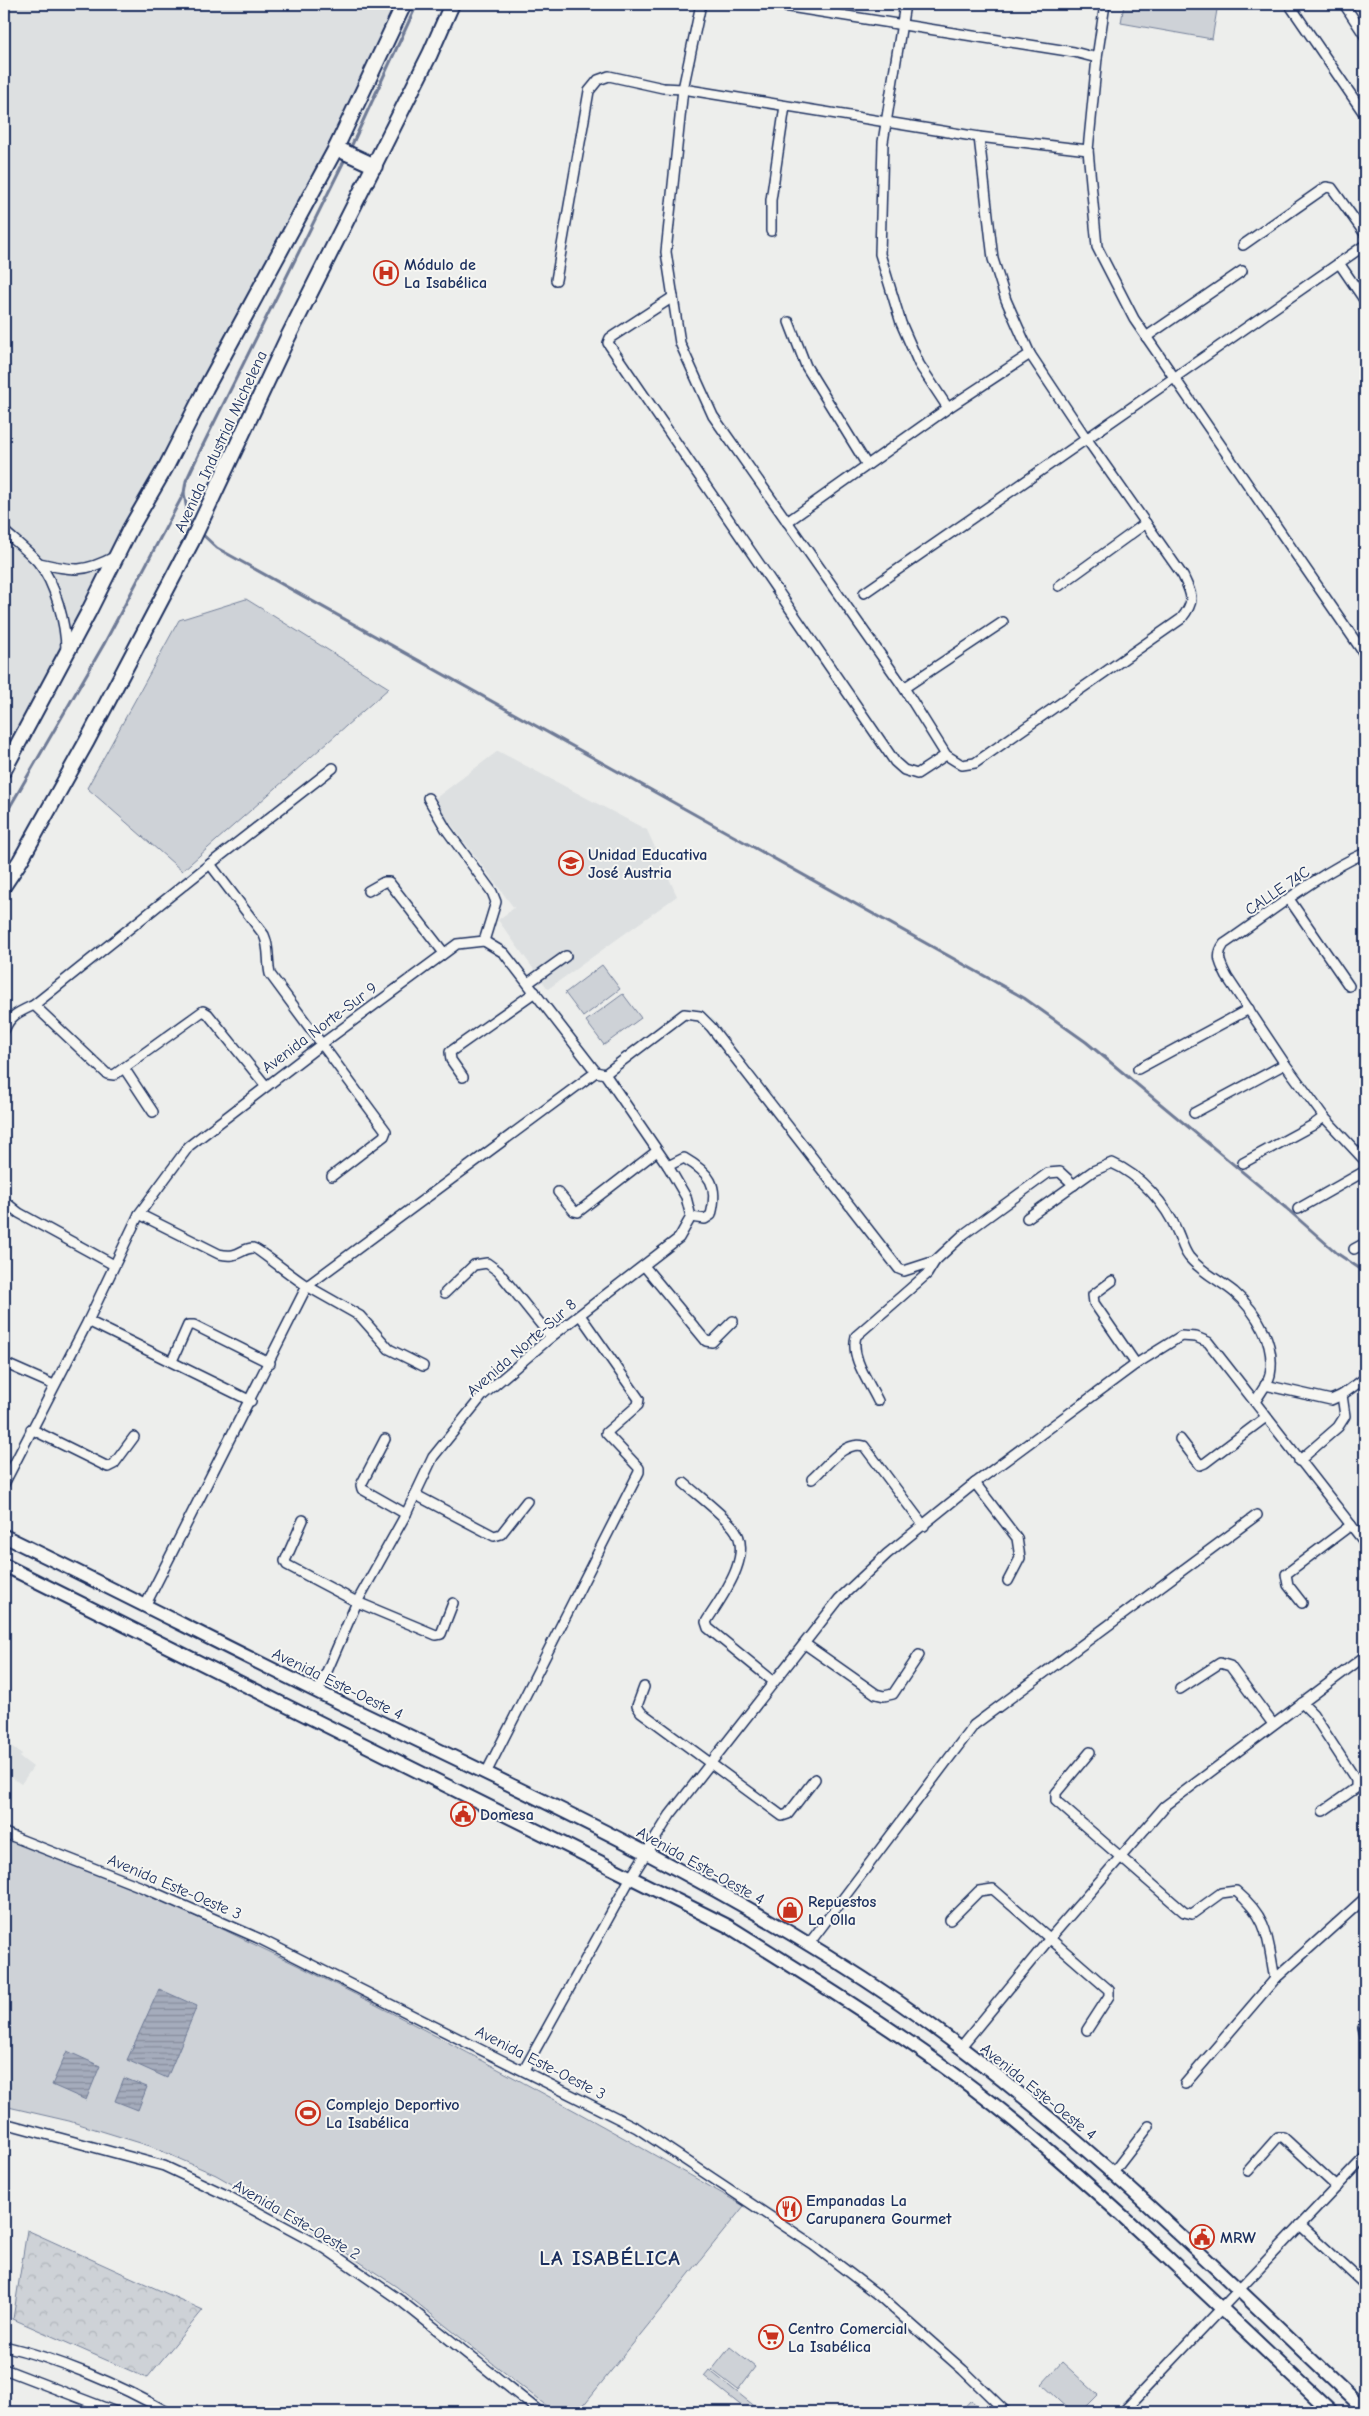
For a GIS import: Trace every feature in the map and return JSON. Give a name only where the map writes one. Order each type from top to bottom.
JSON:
[{"type":"main road","name":"Avenida Industrial Michelena","points":[[4,770],[118,554],[339,150],[404,4]]},
{"type":"main road","name":"Avenida Industrial Michelena","points":[[4,885],[20,861],[87,741],[201,525],[252,412],[370,164],[452,4]]},
{"type":"main road","points":[[339,150],[370,164]]},
{"type":"main road","name":"Avenida Este-Oeste 4","points":[[4,1536],[146,1604],[318,1692],[646,1852],[808,1945],[900,2003],[1034,2104],[1238,2289],[1365,2410]]},
{"type":"main road","points":[[4,1565],[630,1879],[728,1926],[885,2025],[939,2063],[1017,2123],[1220,2307],[1330,2412]]},
{"type":"street","points":[[701,4],[683,89],[666,252],[680,343],[713,416],[904,688],[946,755],[962,765],[975,763],[1181,619],[1190,608],[1191,594],[1183,576],[1086,438],[1030,354],[1006,300],[993,258],[979,137]]},
{"type":"street","points":[[771,4],[1074,52],[1097,58]]},
{"type":"street","points":[[905,4],[882,142],[880,254],[905,332],[919,364],[948,408]]},
{"type":"street","points":[[1105,4],[1097,58],[1088,150],[1097,247],[1134,319],[1365,655]]},
{"type":"street","points":[[1289,4],[1365,115]]},
{"type":"street","points":[[1344,4],[1365,36]]},
{"type":"street","points":[[556,280],[589,91],[598,80],[609,76],[663,88],[683,89],[979,137],[1088,150]]},
{"type":"street","points":[[771,231],[771,200],[785,106]]},
{"type":"street","points":[[1243,245],[1326,187],[1332,188],[1365,234]]},
{"type":"street","points":[[864,593],[1086,438],[1175,379],[1365,245]]},
{"type":"street","points":[[1339,263],[1365,301]]},
{"type":"street","points":[[1146,337],[1242,271]]},
{"type":"street","points":[[673,297],[610,338],[608,343],[895,762],[904,770],[917,774],[946,755]]},
{"type":"street","points":[[789,322],[806,366],[867,465]]},
{"type":"street","points":[[787,522],[948,408],[1030,354]]},
{"type":"street","points":[[1059,586],[1146,523]]},
{"type":"street","points":[[4,531],[39,563],[57,598],[66,631],[66,653]]},
{"type":"street","points":[[39,563],[68,569],[94,567],[118,554]]},
{"type":"street","points":[[904,688],[1003,622]]},
{"type":"street","points":[[4,1031],[7,1021],[14,1014],[34,1005],[333,768]]},
{"type":"street","points":[[428,798],[446,829],[492,892],[496,902],[484,941],[504,952],[601,1073],[668,1166],[686,1197],[691,1217],[706,1219],[711,1215],[716,1197],[712,1183],[698,1166],[684,1158],[668,1166]]},
{"type":"street","name":"CALLE 74C","points":[[1249,1009],[1219,963],[1219,951],[1224,944],[1289,899],[1350,860],[1365,853]]},
{"type":"street","points":[[210,864],[264,936],[268,944],[270,974],[323,1043],[386,1131],[384,1136],[332,1176]]},
{"type":"street","points":[[368,892],[384,882],[389,882],[444,953]]},
{"type":"street","points":[[1289,899],[1349,986]]},
{"type":"street","name":"Avenida Norte-Sur 9","points":[[4,1484],[88,1321],[139,1214],[189,1146],[444,953],[457,944],[484,941]]},
{"type":"street","points":[[528,983],[566,956]]},
{"type":"street","points":[[463,1077],[451,1060],[450,1052],[536,992]]},
{"type":"street","points":[[34,1005],[107,1074],[114,1075],[203,1011],[208,1014],[266,1086]]},
{"type":"street","points":[[1138,1069],[1249,1009],[1284,1064],[1324,1117],[1365,1162]]},
{"type":"street","points":[[146,1604],[270,1363],[307,1286],[684,1014],[700,1016],[711,1027],[899,1268],[904,1271],[915,1269],[935,1261]]},
{"type":"street","points":[[1194,1113],[1284,1064]]},
{"type":"street","points":[[124,1068],[153,1112]]},
{"type":"street","points":[[1244,1163],[1314,1125],[1324,1117]]},
{"type":"street","points":[[558,1192],[574,1211],[578,1212],[657,1152]]},
{"type":"street","points":[[1027,1218],[1093,1171],[1112,1162],[1125,1168],[1153,1194],[1172,1221],[1179,1234],[1182,1248],[1191,1259],[1216,1281],[1234,1292],[1260,1322],[1268,1339],[1270,1376],[1255,1402]]},
{"type":"street","points":[[878,1401],[857,1358],[854,1346],[856,1336],[927,1274],[935,1261],[964,1234],[1042,1176],[1054,1171],[1060,1172],[1074,1185]]},
{"type":"street","points":[[1298,1209],[1365,1171]]},
{"type":"street","points":[[4,1201],[19,1213],[114,1265]]},
{"type":"street","points":[[139,1214],[219,1254],[229,1256],[241,1254],[249,1248],[256,1248],[284,1272],[360,1316],[389,1349],[423,1366]]},
{"type":"street","name":"Avenida Norte-Sur 8","points":[[318,1692],[357,1602],[416,1495],[433,1457],[483,1395],[551,1337],[680,1238],[691,1217]]},
{"type":"street","points":[[1354,1249],[1365,1243]]},
{"type":"street","points":[[445,1293],[474,1265],[487,1263],[498,1271],[551,1337]]},
{"type":"street","points":[[645,1266],[706,1341],[712,1342],[733,1321]]},
{"type":"street","points":[[1112,1280],[1094,1296],[1094,1303],[1136,1364]]},
{"type":"street","points":[[486,1773],[639,1472],[639,1468],[606,1433],[607,1429],[638,1404],[639,1399],[580,1315]]},
{"type":"street","points":[[88,1321],[250,1401]]},
{"type":"street","points":[[172,1361],[188,1325],[194,1325],[270,1363]]},
{"type":"street","points":[[524,2070],[630,1879],[670,1815],[839,1599],[887,1554],[975,1483],[1136,1364],[1182,1336],[1196,1337],[1208,1342],[1299,1461],[1365,1543]]},
{"type":"street","points":[[4,1363],[54,1385]]},
{"type":"street","points":[[1265,1385],[1331,1400],[1342,1395],[1365,1378]]},
{"type":"street","points":[[1299,1461],[1338,1427],[1346,1416],[1342,1395]]},
{"type":"street","points":[[1180,1439],[1200,1465],[1205,1464],[1266,1417]]},
{"type":"street","points":[[31,1429],[108,1467],[114,1464],[134,1437]]},
{"type":"street","points":[[385,1439],[361,1485],[362,1489],[406,1514]]},
{"type":"street","points":[[812,1479],[847,1447],[856,1444],[864,1446],[924,1526]]},
{"type":"street","points":[[684,1483],[735,1529],[741,1549],[738,1568],[706,1622],[708,1628],[773,1681]]},
{"type":"street","points":[[975,1483],[1017,1538],[1020,1558],[1008,1582]]},
{"type":"street","points":[[416,1495],[494,1536],[501,1534],[527,1501]]},
{"type":"street","points":[[808,1945],[974,1725],[1257,1515]]},
{"type":"street","points":[[303,1520],[285,1561],[287,1565],[357,1602],[436,1635],[441,1634],[453,1603]]},
{"type":"street","points":[[1302,1603],[1288,1585],[1286,1574],[1351,1525]]},
{"type":"street","points":[[805,1644],[876,1694],[884,1696],[893,1694],[919,1655]]},
{"type":"street","points":[[960,2048],[1050,1937],[1165,1806],[1365,1656]]},
{"type":"street","points":[[1180,1689],[1220,1663],[1230,1666],[1273,1724]]},
{"type":"street","points":[[644,1687],[637,1706],[641,1712],[782,1816],[788,1814],[815,1779]]},
{"type":"street","points":[[1302,1703],[1313,1714],[1356,1780],[1356,1788],[1323,1811]]},
{"type":"street","points":[[1090,1752],[1054,1796],[1056,1801],[1184,1912],[1192,1914],[1221,1893],[1236,1891],[1257,1910],[1264,1923],[1275,1980]]},
{"type":"street","name":"Avenida Este-Oeste 3","points":[[4,1833],[120,1878],[260,1939],[637,2128],[813,2245],[878,2295],[963,2370],[1006,2412]]},
{"type":"street","points":[[950,1920],[979,1891],[994,1889],[1109,1990],[1109,1996],[1088,2030]]},
{"type":"street","points":[[1185,2084],[1275,1980],[1365,1898]]},
{"type":"street","points":[[1365,2025],[1363,2028],[1365,2036]]},
{"type":"street","name":"Avenida Este-Oeste 2","points":[[4,2123],[164,2166],[233,2199],[326,2249],[401,2301],[540,2412]]},
{"type":"street","points":[[1112,2174],[1149,2126]]},
{"type":"street","points":[[1248,2171],[1278,2137],[1283,2137],[1336,2187]]},
{"type":"street","points":[[1123,2412],[1220,2307],[1365,2157]]},
{"type":"street","points":[[1300,2225],[1365,2285]]},
{"type":"street","points":[[4,2346],[22,2350],[98,2379],[150,2408],[167,2412]]},
{"type":"street","points":[[4,2369],[116,2412]]},
{"type":"shaded area","points":[[4,4],[399,4],[369,77],[4,770]]},
{"type":"shaded area","name":"Unidad Educativa José Austria","points":[[498,751],[647,830],[677,896],[548,989],[498,920],[514,908],[433,800]]},
{"type":"shaded area","points":[[4,1741],[22,1754],[20,1757],[33,1767],[21,1784],[8,1775],[4,1780]]},
{"type":"green space","points":[[1124,4],[1218,4],[1212,39],[1121,23]]},
{"type":"green space","points":[[246,599],[389,688],[182,871],[87,788],[179,620]]},
{"type":"green space","points":[[602,965],[620,989],[583,1017],[565,993]]},
{"type":"green space","points":[[623,994],[641,1018],[604,1045],[586,1021]]},
{"type":"green space","name":"Complejo Deportivo La Isabélica","points":[[4,1826],[262,1948],[412,2023],[744,2206],[578,2412],[554,2412],[397,2287],[309,2228],[216,2175],[150,2146],[69,2121],[4,2106]]},
{"type":"green space","points":[[27,2230],[203,2310],[147,2378],[13,2319]]},
{"type":"green space","points":[[730,2347],[755,2367],[738,2390],[712,2370]]},
{"type":"green space","points":[[1062,2362],[1098,2395],[1081,2412],[1072,2412],[1042,2384]]},
{"type":"green space","points":[[709,2370],[762,2412],[749,2412],[704,2376]]},
{"type":"green space","points":[[971,2400],[984,2412],[960,2412]]},
{"type":"water","points":[[159,1989],[197,2006],[167,2078],[127,2060]]},
{"type":"water","points":[[67,2051],[100,2066],[86,2100],[52,2085]]},
{"type":"water","points":[[124,2078],[147,2087],[138,2110],[115,2101]]},
{"type":"waterway","points":[[350,149],[417,4]]},
{"type":"waterway","points":[[4,817],[104,644],[184,493],[186,481],[202,447],[346,157]]},
{"type":"waterway","points":[[184,493],[189,522],[195,527]]},
{"type":"waterway","points":[[201,533],[217,548],[1024,998],[1086,1042],[1286,1208],[1338,1254],[1365,1272]]},
{"type":"place","name":"Módulo de La Isabélica","points":[[386,273]]},
{"type":"place","name":"Unidad Educativa José Austria","points":[[571,863]]},
{"type":"place","name":"Domesa","points":[[463,1814]]},
{"type":"place","name":"Repuestos La Olla","points":[[790,1910]]},
{"type":"place","name":"Complejo Deportivo La Isabélica","points":[[308,2113]]},
{"type":"place","name":"Empanadas La Carupanera Gourmet","points":[[789,2209]]},
{"type":"place","name":"MRW","points":[[1202,2237]]},
{"type":"place","name":"Centro Comercial La Isabélica","points":[[771,2337]]},
{"type":"district","name":"LA ISABÉLICA","points":[[610,2258]]}]
